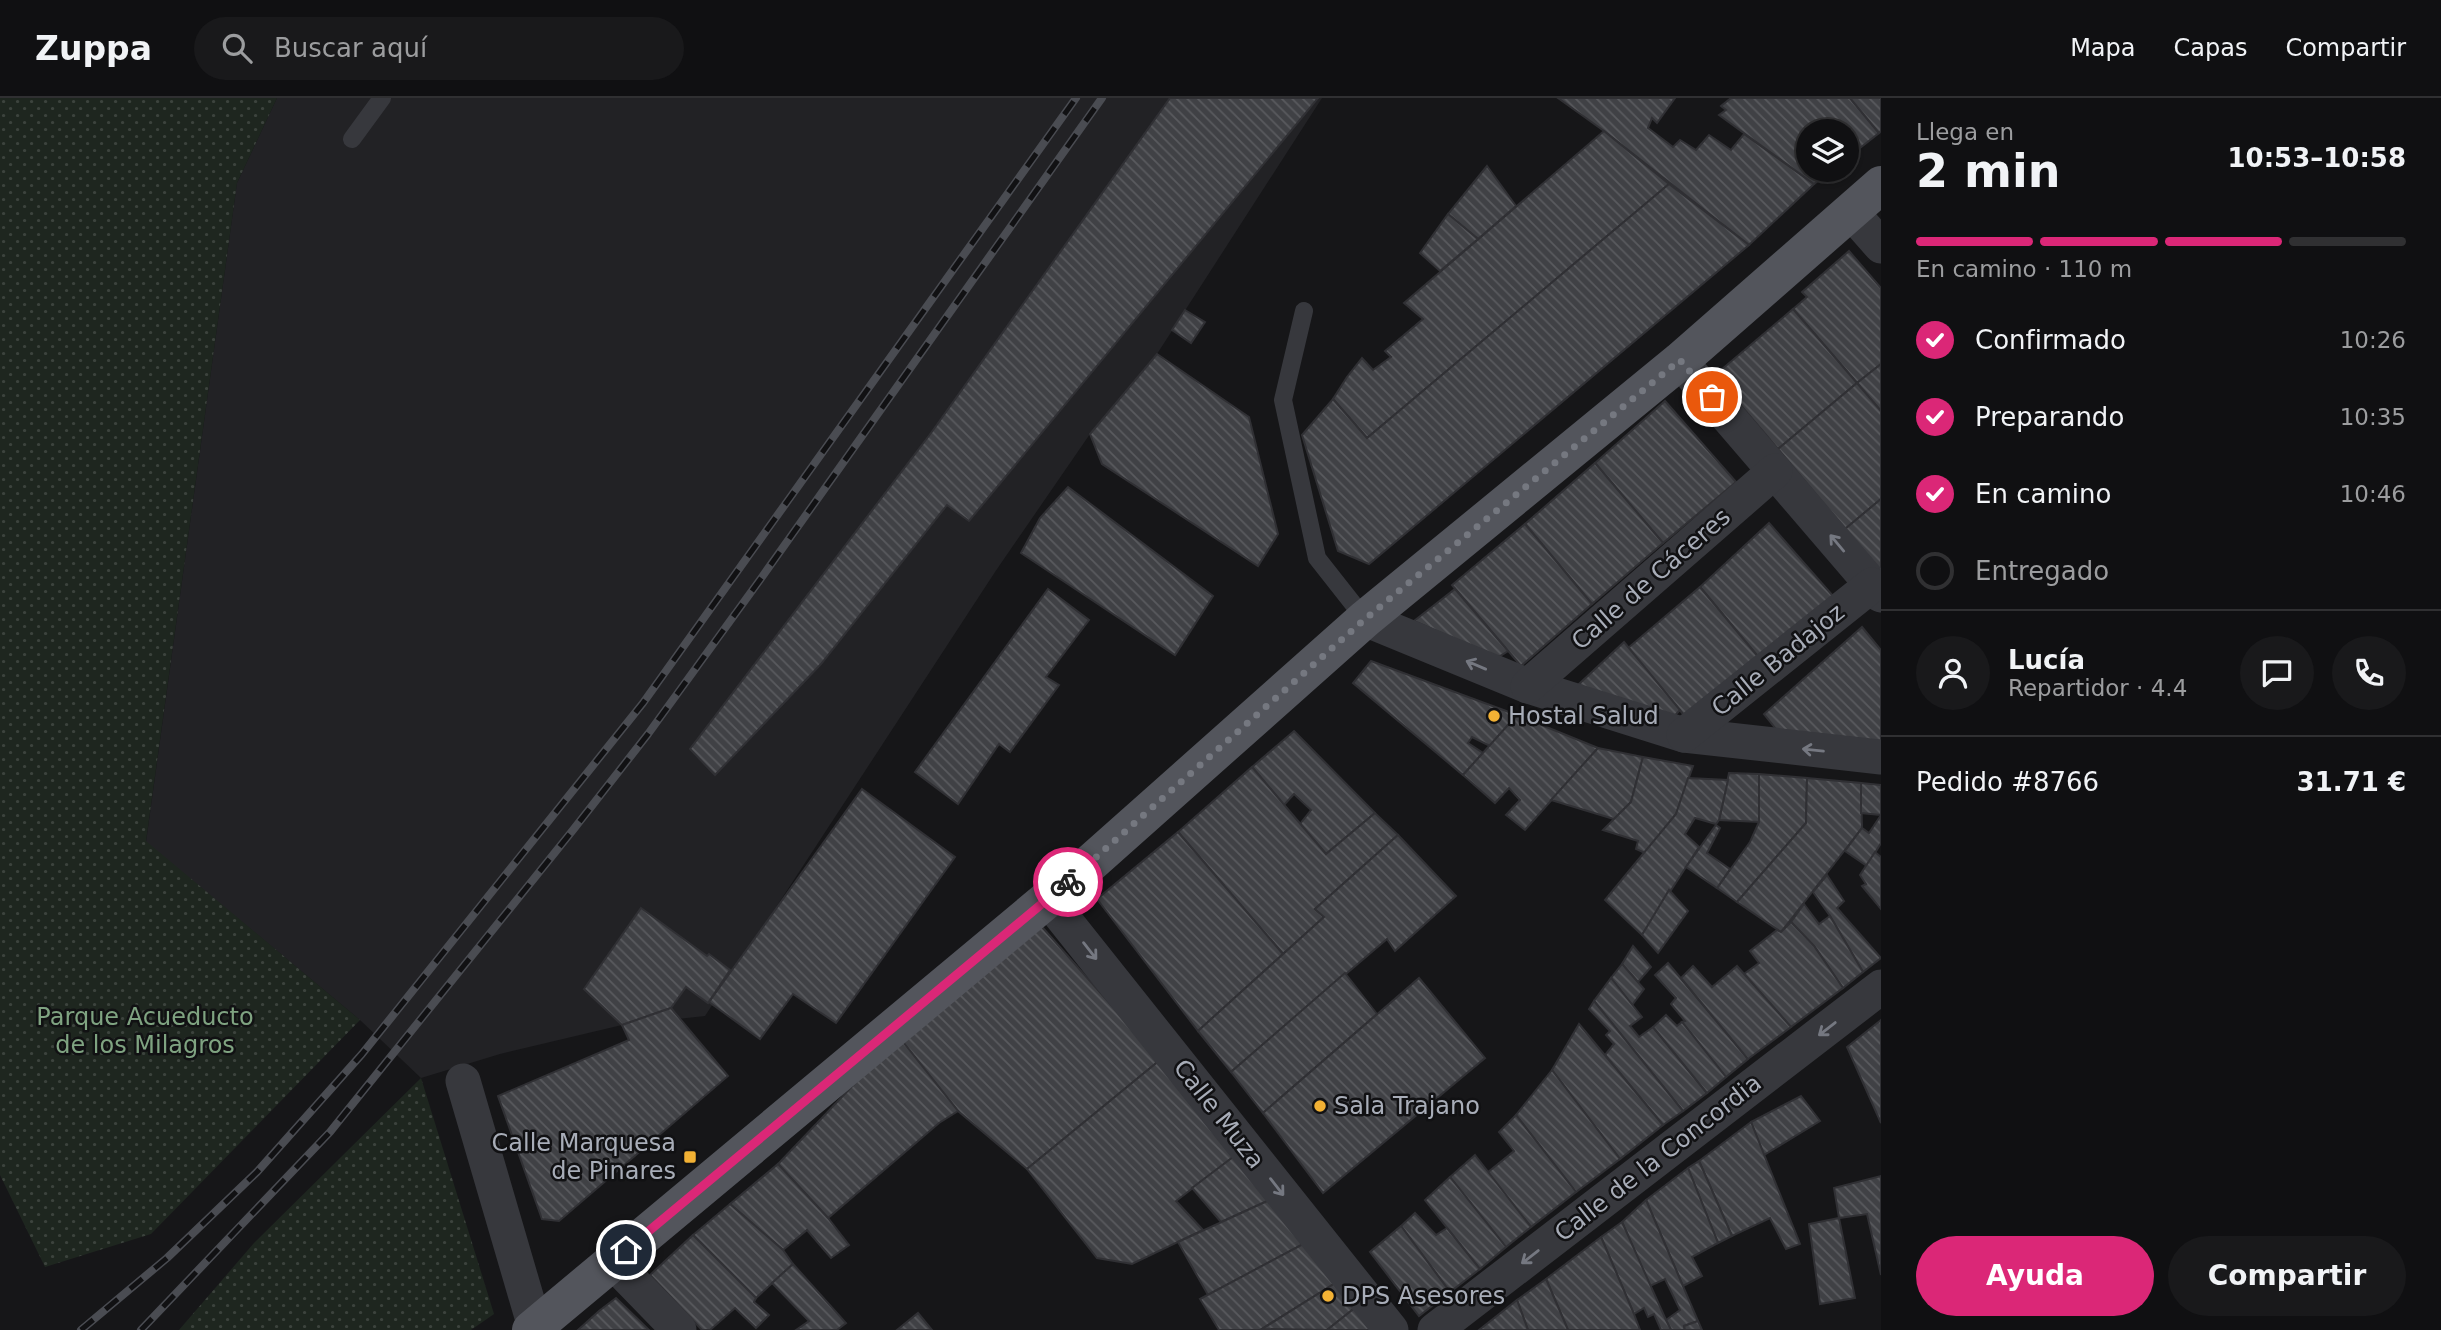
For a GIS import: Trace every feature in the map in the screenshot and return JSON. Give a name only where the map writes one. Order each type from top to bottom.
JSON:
[{"type":"main road","points":[[533,1329],[1085,869],[1365,619],[1680,360],[1881,185]]},
{"type":"street","points":[[1851,212],[1881,246]]},
{"type":"street","points":[[1680,360],[1876,590]]},
{"type":"street","name":"Calle de Cáceres","points":[[1528,687],[1775,471]]},
{"type":"street","name":"Calle Badajoz","points":[[1684,736],[1876,590]]},
{"type":"street","points":[[1365,619],[1528,687],[1684,736],[1881,757]]},
{"type":"street","name":"Calle Muza","points":[[1047,898],[1391,1330]]},
{"type":"street","name":"Calle de la Concordia","points":[[1434,1330],[1881,987]]},
{"type":"street","points":[[463,1081],[533,1329]]},
{"type":"street","points":[[612,1262],[679,1330]]},
{"type":"lane","points":[[352,139],[382,98]]},
{"type":"lane","points":[[1304,311],[1283,400],[1317,558],[1365,619]]},
{"type":"shaded area","points":[[277,98],[1322,98],[1157,354],[1090,434],[995,572],[705,1016],[622,1025],[500,1054],[421,1078],[360,1020],[146,842],[237,183]]},
{"type":"green space","name":"Parque Acueducto de los Milagros","points":[[0,98],[277,98],[237,183],[146,841],[360,1020],[151,1234],[45,1267],[0,1175]]},
{"type":"green space","points":[[421,1078],[494,1314],[471,1330],[179,1330],[254,1243]]},
{"type":"building","points":[[1170,98],[1318,98],[969,521],[947,505],[821,664],[715,775],[690,749],[931,433]]},
{"type":"building","points":[[1558,98],[1675,98],[1657,123],[1652,118],[1648,128],[1673,147],[1680,140],[1696,150],[1709,135],[1731,150],[1744,134],[1796,171],[1796,182],[1814,184],[1749,245]]},
{"type":"building","points":[[1731,98],[1850,98],[1879,133],[1859,149],[1859,119],[1796,119],[1796,171],[1719,115],[1726,110],[1721,106]]},
{"type":"building","points":[[1850,98],[1881,98],[1879,133]]},
{"type":"building","points":[[1604,131],[1669,184],[1367,438],[1333,399],[1362,358],[1373,370],[1391,357],[1385,351],[1423,319],[1404,303]]},
{"type":"building","points":[[1487,166],[1516,206],[1478,239],[1448,214]]},
{"type":"building","points":[[1669,184],[1749,245],[1369,564],[1338,551],[1302,435],[1333,399],[1367,438]]},
{"type":"building","points":[[1448,214],[1478,239],[1440,271],[1420,253]]},
{"type":"building","points":[[1849,251],[1881,288],[1881,364],[1857,383],[1793,309],[1807,297],[1802,292]]},
{"type":"building","points":[[1793,309],[1857,383],[1778,449],[1715,375]]},
{"type":"building","points":[[1185,310],[1205,322],[1191,343],[1172,330]]},
{"type":"building","points":[[1157,354],[1249,417],[1278,534],[1258,566],[1102,464],[1090,434]]},
{"type":"building","points":[[1881,364],[1881,411],[1857,383]]},
{"type":"building","points":[[1857,383],[1881,411],[1881,499],[1845,529],[1778,449]]},
{"type":"building","points":[[1665,401],[1736,482],[1663,543],[1595,463]]},
{"type":"building","points":[[1595,463],[1663,543],[1592,604],[1525,524]]},
{"type":"building","points":[[1068,487],[1213,596],[1175,655],[1021,553],[1040,518]]},
{"type":"building","points":[[1881,499],[1881,571],[1845,529]]},
{"type":"building","points":[[1769,523],[1833,596],[1760,659],[1700,587]]},
{"type":"building","points":[[1525,524],[1592,604],[1521,666],[1452,585]]},
{"type":"building","points":[[1700,587],[1760,659],[1688,720],[1628,648]]},
{"type":"building","points":[[1048,589],[1089,620],[1046,677],[1059,685],[1010,752],[999,744],[958,804],[915,772]]},
{"type":"building","points":[[1455,589],[1508,651],[1497,658],[1414,621]]},
{"type":"building","points":[[1862,627],[1881,650],[1881,742],[1780,734],[1764,714]]},
{"type":"building","points":[[1624,642],[1680,710],[1669,722],[1578,685]]},
{"type":"building","points":[[1371,661],[1517,715],[1490,746],[1472,737],[1468,743],[1483,753],[1463,775],[1353,683]]},
{"type":"building","points":[[1517,715],[1598,748],[1525,830],[1506,815],[1520,800],[1509,788],[1495,803],[1463,775]]},
{"type":"building","points":[[1294,731],[1375,813],[1326,854],[1300,824],[1311,810],[1294,794],[1284,805],[1252,767]]},
{"type":"building","points":[[1598,748],[1643,757],[1631,802],[1614,819],[1551,800]]},
{"type":"building","points":[[1643,757],[1693,766],[1676,814],[1645,853],[1636,849],[1638,841],[1603,830],[1631,802]]},
{"type":"building","points":[[1252,767],[1326,854],[1375,813],[1398,835],[1315,909],[1324,917],[1283,954],[1178,832]]},
{"type":"building","points":[[1729,773],[1759,774],[1759,822],[1719,820]]},
{"type":"building","points":[[1759,774],[1807,778],[1806,823],[1737,902],[1717,888],[1750,842],[1759,822]]},
{"type":"building","points":[[1688,778],[1728,780],[1719,820],[1716,824],[1695,818],[1685,834],[1699,847],[1642,935],[1605,900],[1676,814]]},
{"type":"building","points":[[1807,778],[1861,783],[1862,828],[1781,932],[1737,902],[1806,823]]},
{"type":"building","points":[[1861,783],[1881,785],[1881,815],[1861,813]]},
{"type":"building","points":[[862,789],[955,857],[836,1023],[793,994],[760,1039],[709,1002]]},
{"type":"building","points":[[1881,815],[1881,843],[1867,866],[1845,851],[1862,828],[1869,833]]},
{"type":"building","points":[[1716,825],[1720,828],[1707,853],[1730,869],[1717,888],[1686,867]]},
{"type":"building","points":[[1178,832],[1283,954],[1198,1031],[1097,899]]},
{"type":"building","points":[[1398,835],[1456,896],[1395,951],[1387,939],[1231,1072],[1198,1031],[1324,917],[1315,909]]},
{"type":"building","points":[[1875,852],[1881,857],[1881,909],[1862,886],[1866,884],[1860,875]]},
{"type":"building","points":[[1827,875],[1844,901],[1837,908],[1881,958],[1863,972],[1813,892]]},
{"type":"building","points":[[1669,890],[1688,911],[1658,953],[1642,935]]},
{"type":"building","points":[[1804,904],[1819,924],[1830,916],[1863,972],[1843,988],[1814,946],[1791,922]]},
{"type":"building","points":[[641,908],[730,970],[708,1003],[686,987],[671,1008],[622,1025],[584,989]]},
{"type":"building","points":[[1035,919],[1160,1060],[1027,1169],[958,1111],[899,1037]]},
{"type":"building","points":[[1791,922],[1814,946],[1843,988],[1791,1027],[1744,974],[1759,963],[1750,951],[1777,930],[1781,932]]},
{"type":"building","points":[[1633,946],[1651,967],[1638,982],[1622,964]]},
{"type":"building","points":[[1668,963],[1748,1059],[1726,1077],[1682,1022],[1685,1021],[1671,1004],[1676,998],[1655,975]]},
{"type":"building","points":[[1622,964],[1644,989],[1632,1005],[1611,978]]},
{"type":"building","points":[[1693,966],[1712,987],[1737,966],[1791,1027],[1748,1059],[1681,978]]},
{"type":"building","points":[[1345,973],[1377,1014],[1263,1113],[1231,1072]]},
{"type":"building","points":[[1419,978],[1485,1058],[1323,1193],[1263,1113]]},
{"type":"building","points":[[1611,978],[1642,1017],[1630,1026],[1639,1037],[1653,1027],[1707,1093],[1683,1111],[1594,1001]]},
{"type":"building","points":[[1594,1001],[1683,1111],[1663,1125],[1605,1055],[1614,1044],[1606,1035],[1610,1031],[1589,1009]]},
{"type":"building","points":[[671,1008],[728,1076],[559,1221],[542,1219],[498,1096],[629,1040],[622,1025]]},
{"type":"building","points":[[1666,1015],[1677,1026],[1682,1022],[1726,1077],[1707,1093],[1653,1027]]},
{"type":"building","points":[[1881,1020],[1881,1123],[1847,1047]]},
{"type":"building","points":[[1579,1024],[1663,1125],[1620,1159],[1552,1070]]},
{"type":"building","points":[[899,1037],[958,1111],[939,1123],[828,1218],[778,1164]]},
{"type":"building","points":[[1160,1060],[1237,1154],[1176,1201],[1203,1230],[1132,1264],[1097,1258],[1027,1169]]},
{"type":"building","points":[[1552,1070],[1620,1159],[1576,1192],[1516,1115]]},
{"type":"building","points":[[1801,1096],[1820,1121],[1764,1155],[1751,1122]]},
{"type":"building","points":[[1516,1115],[1576,1192],[1531,1227],[1487,1173],[1514,1151],[1499,1132]]},
{"type":"building","points":[[1751,1122],[1800,1244],[1786,1249],[1770,1218],[1732,1236],[1699,1161]]},
{"type":"building","points":[[1237,1154],[1274,1198],[1221,1222],[1192,1188]]},
{"type":"building","points":[[1475,1155],[1531,1227],[1506,1247],[1450,1177]]},
{"type":"building","points":[[1699,1161],[1732,1236],[1718,1243],[1688,1168]]},
{"type":"building","points":[[778,1164],[849,1245],[831,1258],[807,1230],[783,1250],[730,1204]]},
{"type":"building","points":[[1688,1168],[1718,1243],[1692,1257],[1702,1276],[1683,1286],[1646,1200]]},
{"type":"building","points":[[1881,1176],[1881,1275],[1867,1214],[1839,1218],[1834,1188]]},
{"type":"building","points":[[1450,1177],[1506,1247],[1480,1269],[1425,1200]]},
{"type":"building","points":[[1274,1198],[1307,1242],[1208,1295],[1178,1242]]},
{"type":"building","points":[[1646,1200],[1698,1321],[1684,1326],[1685,1330],[1671,1330],[1666,1320],[1680,1310],[1665,1279],[1650,1286],[1622,1222]]},
{"type":"building","points":[[730,1204],[783,1250],[793,1264],[756,1298],[693,1235]]},
{"type":"building","points":[[1415,1213],[1436,1235],[1447,1228],[1480,1269],[1450,1292],[1401,1226]]},
{"type":"building","points":[[1839,1218],[1855,1298],[1820,1304],[1809,1224]]},
{"type":"building","points":[[1622,1222],[1671,1330],[1661,1330],[1654,1314],[1648,1317],[1644,1308],[1634,1314],[1601,1237]]},
{"type":"building","points":[[1401,1226],[1450,1292],[1419,1316],[1370,1252]]},
{"type":"building","points":[[693,1235],[756,1298],[754,1302],[769,1315],[756,1328],[735,1308],[710,1330],[702,1330],[650,1275]]},
{"type":"building","points":[[1601,1237],[1640,1330],[1568,1330],[1546,1279]]},
{"type":"building","points":[[1307,1242],[1337,1282],[1260,1330],[1219,1330],[1200,1299]]},
{"type":"building","points":[[793,1264],[846,1323],[837,1330],[796,1330],[809,1321],[772,1283]]},
{"type":"building","points":[[1546,1279],[1568,1330],[1528,1330],[1517,1300]]},
{"type":"building","points":[[1337,1282],[1356,1307],[1327,1330],[1262,1329]]},
{"type":"building","points":[[616,1298],[649,1330],[578,1330],[599,1311]]},
{"type":"building","points":[[1517,1300],[1528,1330],[1479,1330]]},
{"type":"building","points":[[1356,1307],[1375,1330],[1327,1330]]},
{"type":"building","points":[[918,1313],[932,1330],[897,1330]]},
{"type":"building","points":[[1698,1321],[1702,1330],[1685,1330],[1684,1326]]},
{"type":"railway","points":[[81,1330],[167,1258],[257,1172],[362,1054],[643,703],[1076,98]]},
{"type":"railway","points":[[141,1330],[330,1132],[648,734],[1102,98]]},
{"type":"way so far","points":[[1068,882],[1365,619],[1680,360],[1712,397]]},
{"type":"place","name":"Hostal Salud","points":[[1494,716]]},
{"type":"place","name":"Sala Trajano","points":[[1320,1106]]},
{"type":"place","name":"Calle Marquesa de Pinares","points":[[690,1157]]},
{"type":"place","name":"DPS Asesores","points":[[1328,1296]]},
{"type":"route","points":[[626,1250],[1068,882]]}]
